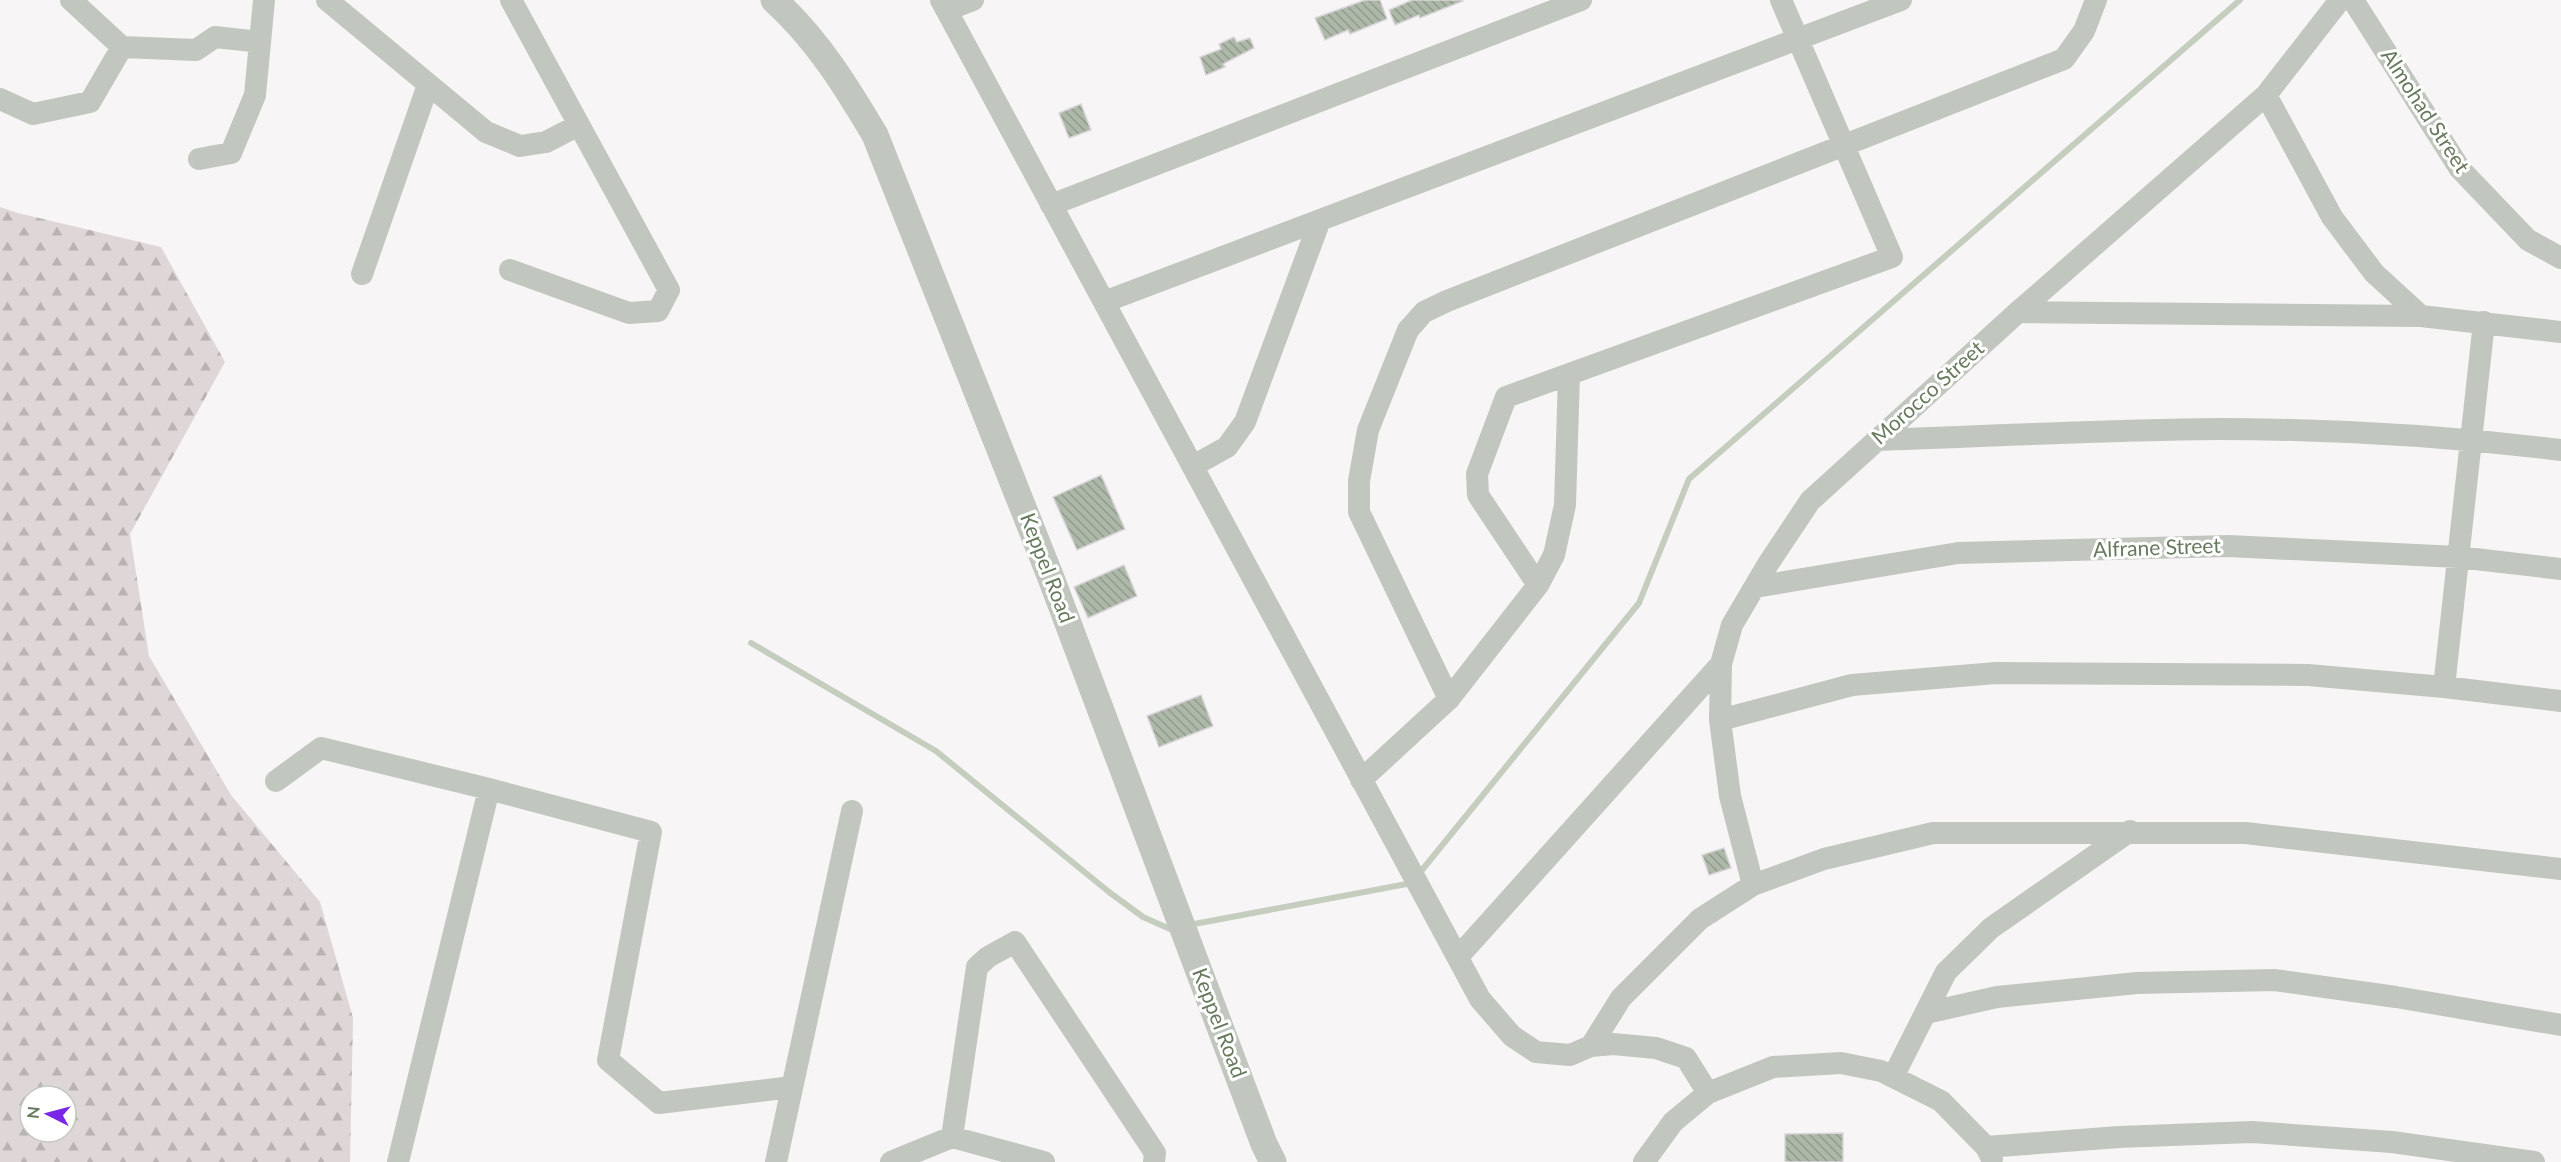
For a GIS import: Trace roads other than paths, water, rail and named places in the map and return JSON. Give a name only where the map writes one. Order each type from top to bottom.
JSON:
[{"type":"street","points":[[71,0],[122,47],[196,50],[215,38],[260,42]]},
{"type":"street","points":[[199,159],[231,153],[255,95],[264,0]]},
{"type":"street","points":[[327,0],[486,132],[520,146],[546,142],[579,125]]},
{"type":"street","points":[[510,270],[629,314],[658,310],[669,290],[511,0]]},
{"type":"street","name":"Keppel Road","points":[[774,0],[796,21],[838,73],[875,135],[1051,578],[1264,1144],[1273,1162]]},
{"type":"street","points":[[973,0],[944,5],[1480,999],[1512,1036],[1536,1052],[1570,1055],[1591,1046],[1613,1044],[1656,1048],[1686,1059],[1708,1093]]},
{"type":"street","points":[[1051,205],[1581,0]]},
{"type":"street","points":[[1538,585],[1478,495],[1477,474],[1506,397],[1892,257],[1781,0]]},
{"type":"street","points":[[1104,302],[1901,0]]},
{"type":"street","points":[[1449,699],[1359,512],[1359,481],[1368,430],[1408,330],[1424,312],[2064,59],[2084,31],[2096,0]]},
{"type":"street","name":"Morocco Street","points":[[1753,885],[1730,796],[1720,720],[1721,664],[1732,625],[1810,501],[2018,312],[2266,95],[2340,0]]},
{"type":"street","name":"Almohad Street","points":[[2353,0],[2460,169],[2528,240],[2561,258]]},
{"type":"street","points":[[0,99],[33,114],[90,102],[122,47]]},
{"type":"street","points":[[362,274],[428,85]]},
{"type":"street","points":[[2266,95],[2332,217],[2374,273],[2421,316]]},
{"type":"street","points":[[1193,466],[1227,447],[1245,422],[1320,220]]},
{"type":"street","points":[[2018,312],[2421,316],[2561,332]]},
{"type":"street","points":[[2444,687],[2484,322]]},
{"type":"street","points":[[1361,780],[1449,699],[1538,585],[1554,555],[1565,505],[1569,375]]},
{"type":"street","points":[[1876,440],[2217,429],[2349,432],[2471,439],[2561,450]]},
{"type":"street","name":"Alfrane Street","points":[[1755,587],[1958,554],[2228,546],[2458,557],[2561,569]]},
{"type":"street","points":[[1458,957],[1721,664]]},
{"type":"street","points":[[1720,720],[1852,685],[1996,673],[2308,675],[2444,687],[2561,701]]},
{"type":"street","points":[[276,781],[321,748],[651,832],[608,1060],[658,1103],[792,1088]]},
{"type":"street","points":[[398,1162],[489,789]]},
{"type":"street","points":[[776,1162],[852,811]]},
{"type":"street","points":[[1893,1077],[1946,972],[1991,928],[2130,831]]},
{"type":"street","points":[[1591,1046],[1621,998],[1652,966],[1700,920],[1753,885],[1824,859],[1933,832],[2246,833],[2561,869]]},
{"type":"street","points":[[952,1137],[977,968],[988,957],[1015,942],[1155,1153],[1154,1162]]},
{"type":"street","points":[[1926,1013],[1997,997],[2137,983],[2274,980],[2396,997],[2561,1025]]},
{"type":"street","points":[[1644,1162],[1673,1122],[1708,1093],[1773,1067],[1841,1063],[1881,1071],[1941,1101],[1990,1155],[2119,1137],[2252,1132],[2392,1142],[2534,1162]]},
{"type":"street","points":[[891,1162],[952,1137],[1044,1162]]},
{"type":"waterway","points":[[1418,875],[1639,603],[1689,479],[2240,0]]},
{"type":"waterway","points":[[751,643],[936,751],[1109,892],[1143,917],[1170,929],[1176,928]]},
{"type":"waterway","points":[[1189,925],[1412,883]]}]
